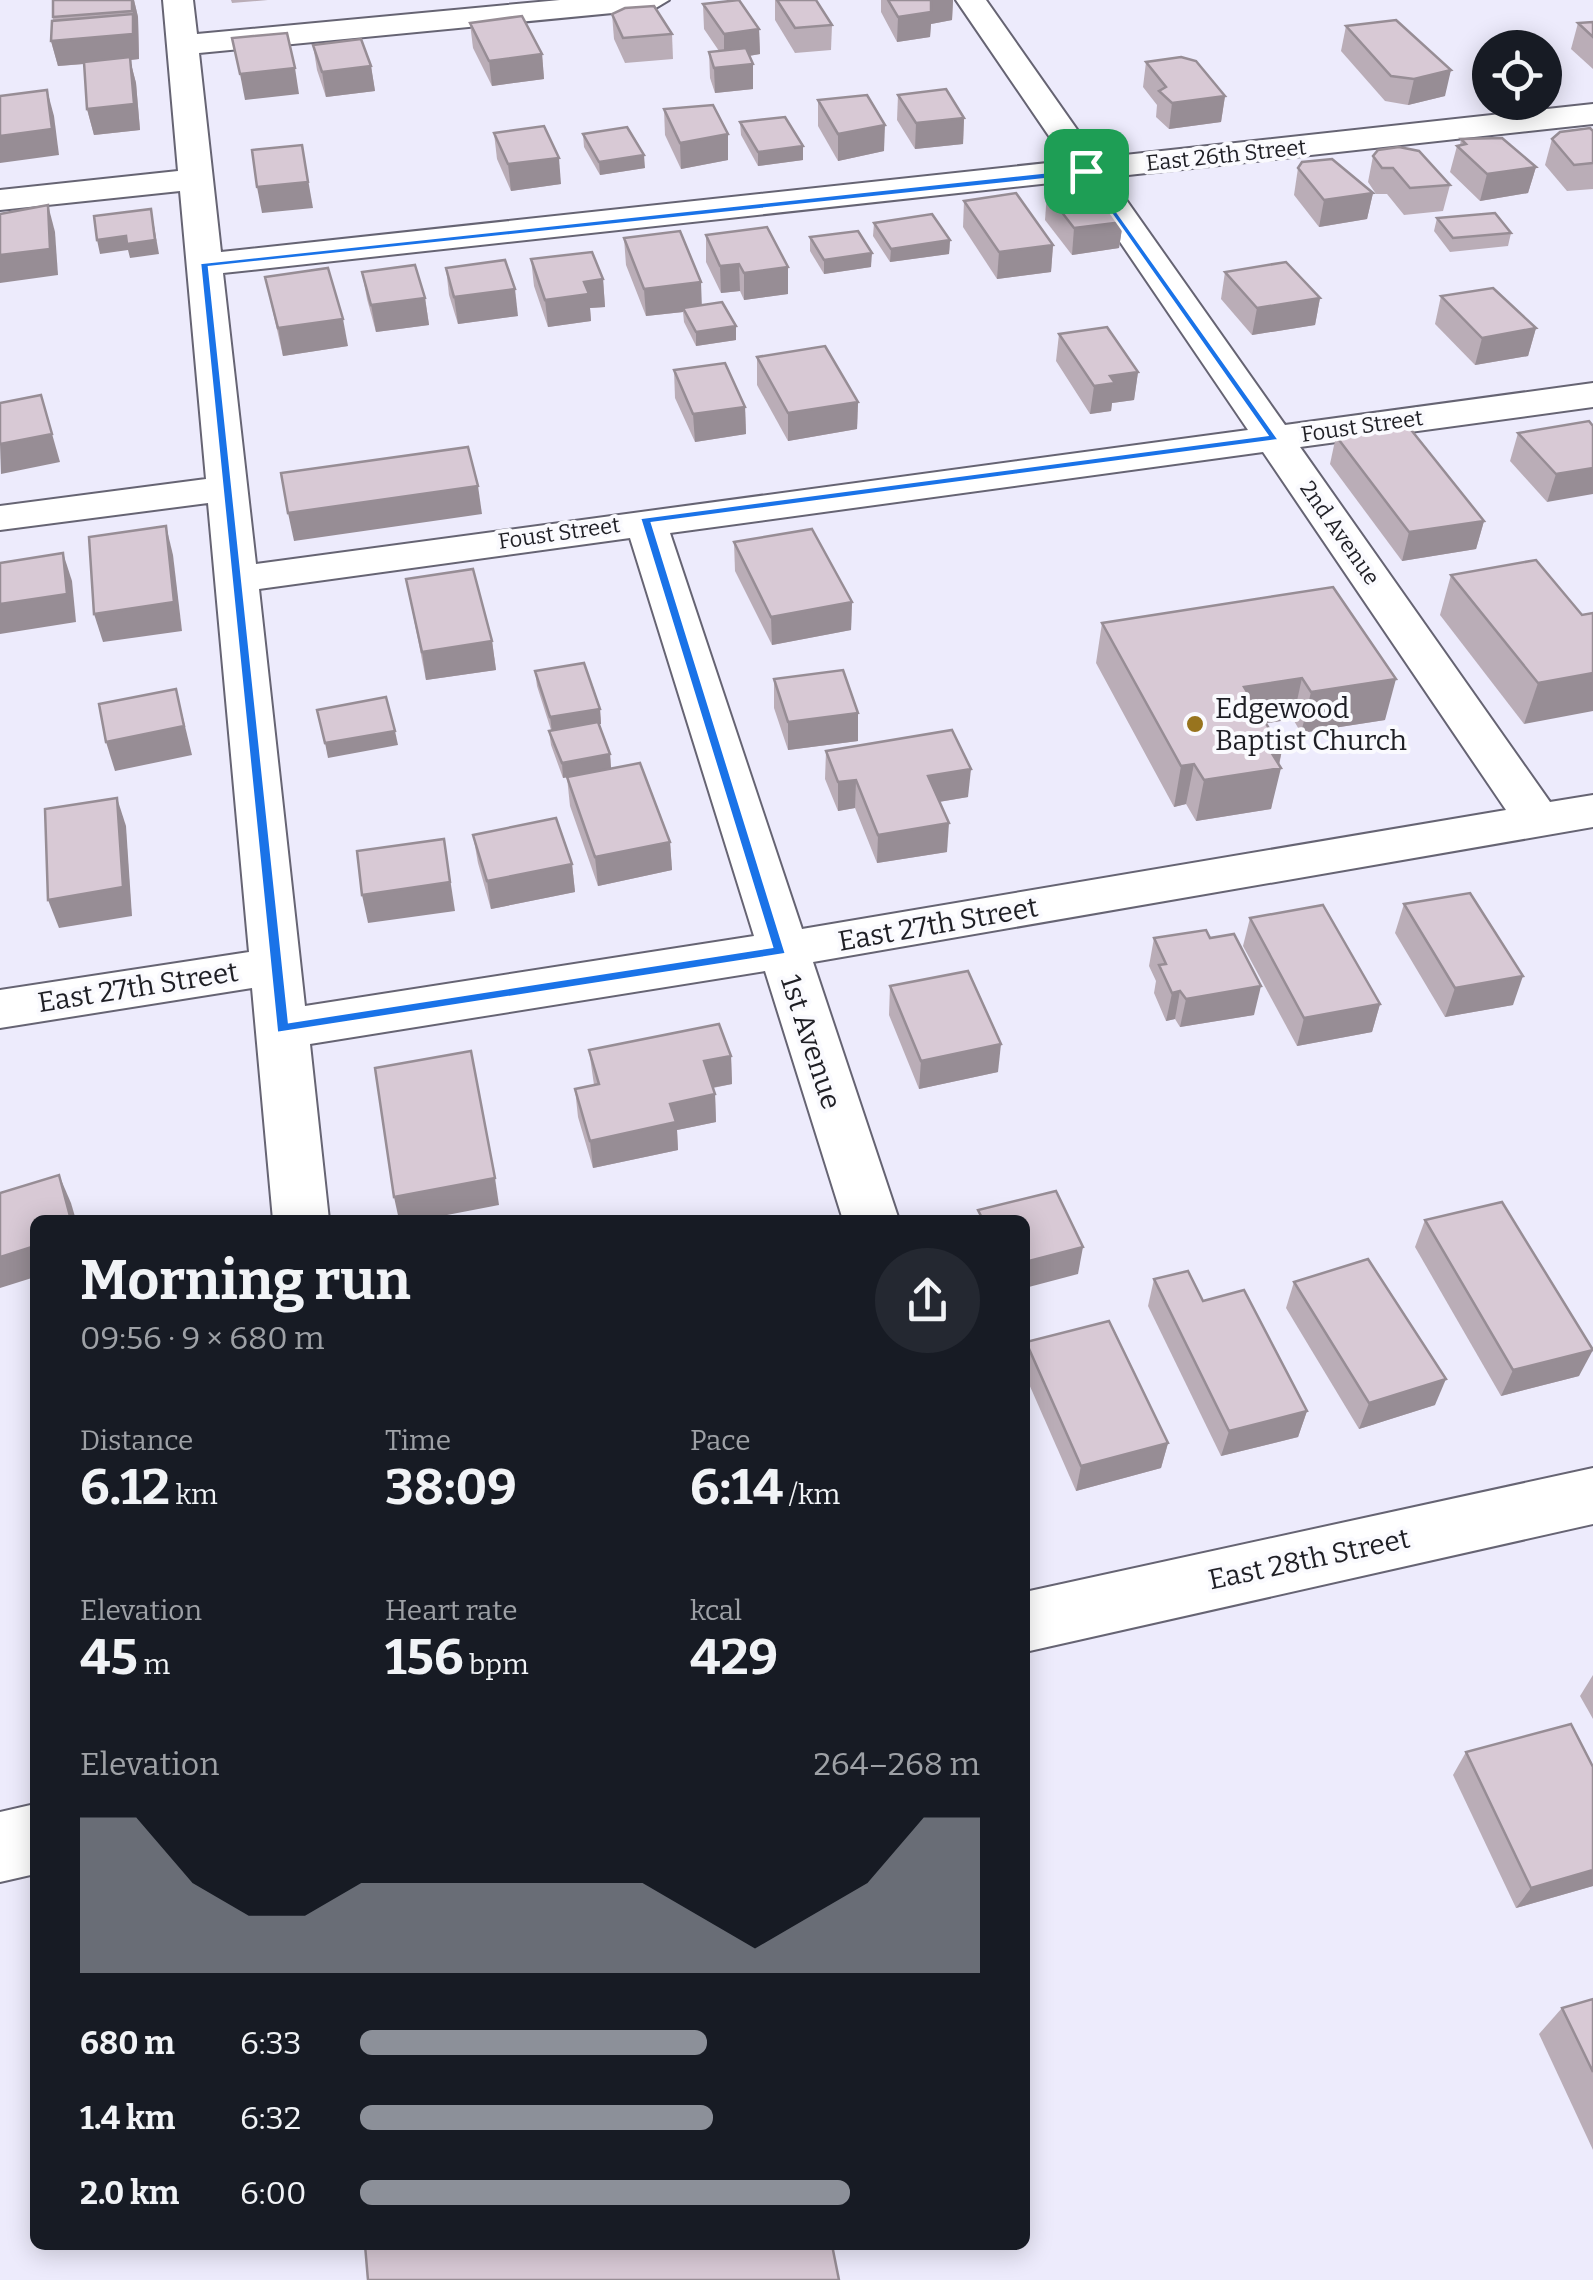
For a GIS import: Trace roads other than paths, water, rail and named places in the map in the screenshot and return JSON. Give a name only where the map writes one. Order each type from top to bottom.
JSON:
[{"type":"street","points":[[178,0],[301,1215]]},
{"type":"street","points":[[183,45],[654,0]]},
{"type":"street","name":"2nd Avenue","points":[[970,0],[1538,820]]},
{"type":"street","name":"East 26th Street","points":[[204,265],[1593,114]]},
{"type":"street","points":[[0,200],[194,178]]},
{"type":"street","name":"Foust Street","points":[[239,580],[645,521],[1593,396]]},
{"type":"street","points":[[0,518],[227,488]]},
{"type":"street","name":"1st Avenue","points":[[645,521],[868,1215]]},
{"type":"street","name":"East 27th Street","points":[[282,1029],[781,950],[1593,812]]},
{"type":"street","name":"East 27th Street","points":[[0,1009],[276,966]]},
{"type":"street","name":"East 28th Street","points":[[1030,1621],[1593,1496]]},
{"type":"street","points":[[0,1847],[30,1840]]},
{"type":"place","name":"Edgewood Baptist Church","points":[[1195,724]]}]
